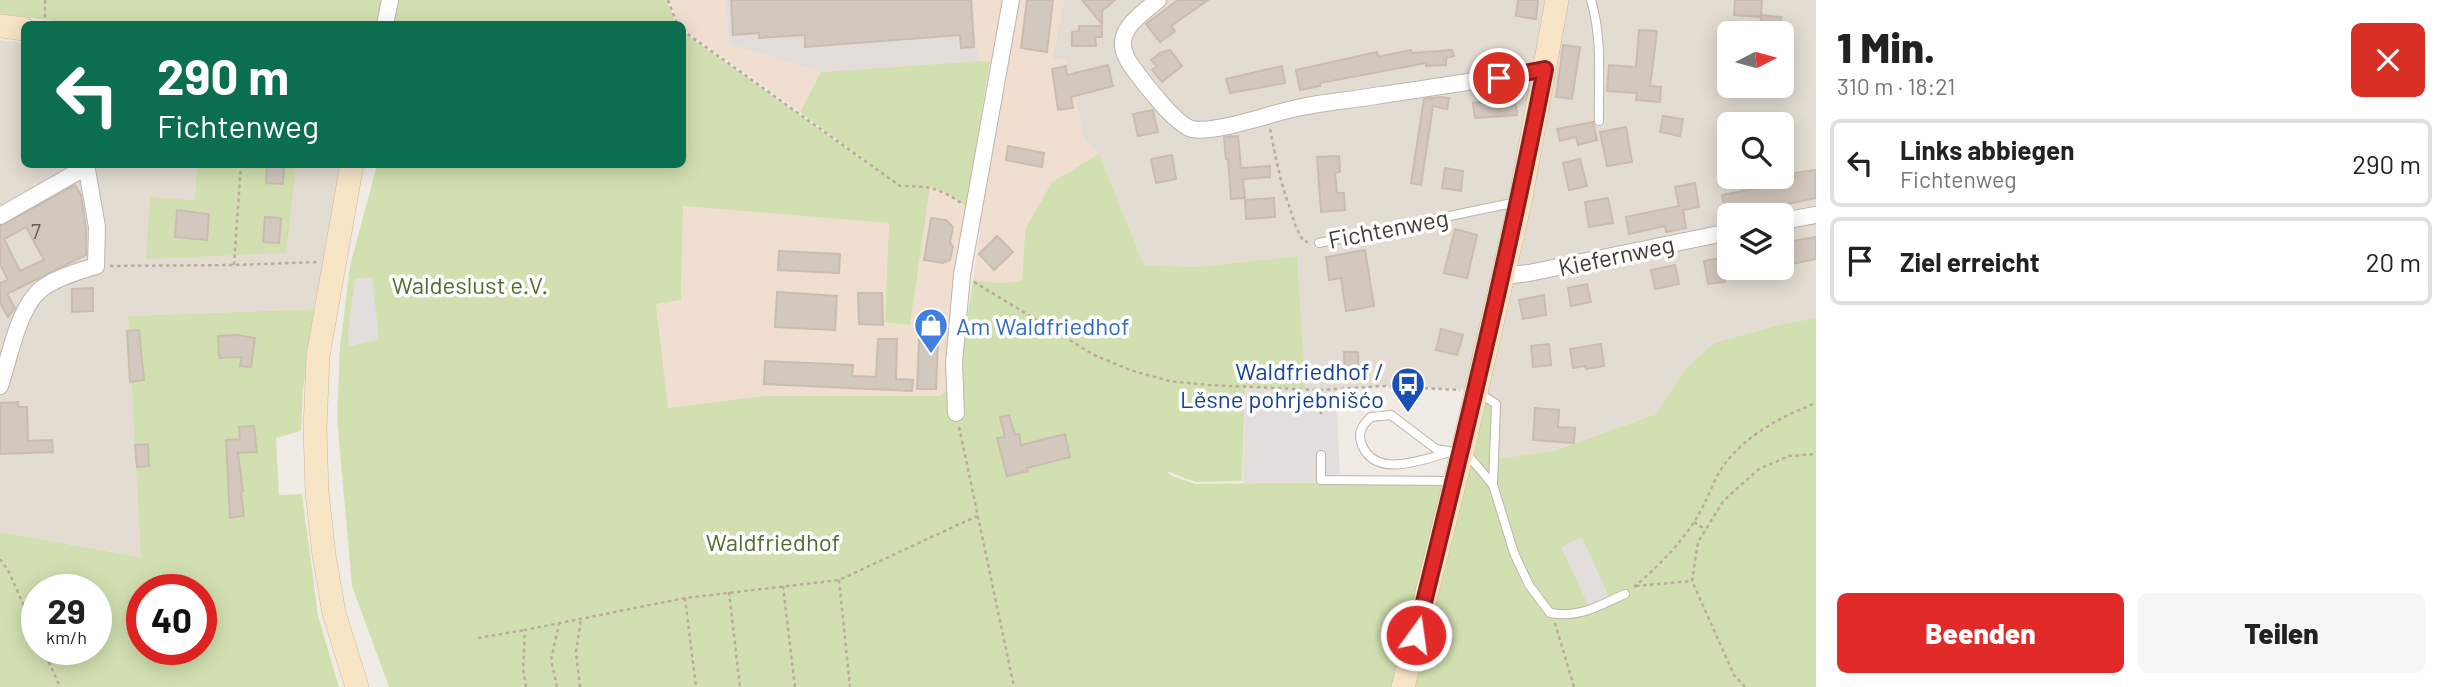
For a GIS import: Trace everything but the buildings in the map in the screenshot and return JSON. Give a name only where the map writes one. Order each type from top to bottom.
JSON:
[{"type":"street","points":[[956,413],[954,363],[962,275],[1011,0]]},
{"type":"street","points":[[1158,0],[1125,31],[1122,40],[1124,50],[1131,66],[1183,125],[1193,129],[1211,128],[1298,108],[1545,69]]},
{"type":"street","points":[[1403,687],[1455,482],[1455,450],[1469,390],[1503,276],[1520,202],[1557,0]]},
{"type":"street","points":[[0,26],[21,29]]},
{"type":"street","points":[[0,216],[83,168]]},
{"type":"street","points":[[0,386],[24,313],[37,292],[77,271],[96,266],[97,227],[86,168]]},
{"type":"street","points":[[351,168],[317,355],[315,429],[317,492],[334,613],[358,687]]},
{"type":"street","points":[[1794,219],[1816,215]]},
{"type":"street","name":"Kiefernweg","points":[[1503,276],[1530,273],[1717,234]]},
{"type":"lane","points":[[1591,0],[1598,23],[1600,50],[1599,121]]},
{"type":"lane","name":"Fichtenweg","points":[[1319,243],[1520,202]]},
{"type":"lane","points":[[1469,390],[1496,404],[1493,485],[1514,553],[1529,585],[1550,613],[1569,616],[1587,611],[1625,593]]},
{"type":"lane","points":[[1455,450],[1411,464],[1380,461],[1363,448],[1359,435],[1371,416],[1391,415],[1436,449],[1455,450],[1493,485]]},
{"type":"lane","points":[[1321,455],[1321,480],[1455,482]]},
{"type":"path","points":[[45,0],[47,21]]},
{"type":"path","points":[[668,0],[676,21]]},
{"type":"path","points":[[686,33],[900,186],[930,187],[945,192],[974,213]]},
{"type":"path","name":"Fichtenweg","points":[[1267,115],[1281,188],[1295,230],[1304,241],[1319,243]]},
{"type":"path","points":[[234,265],[241,168]]},
{"type":"path","points":[[96,266],[334,261]]},
{"type":"path","points":[[962,275],[1094,355],[1130,370],[1169,381],[1319,390],[1385,386],[1469,390]]},
{"type":"path","points":[[1319,390],[1321,415]]},
{"type":"path","points":[[1625,593],[1663,562],[1700,513],[1722,467],[1751,436],[1777,420],[1816,403]]},
{"type":"path","points":[[956,413],[1014,687]]},
{"type":"path","points":[[1745,687],[1734,675],[1692,581],[1698,542],[1724,500],[1759,469],[1789,456],[1816,454]]},
{"type":"path","points":[[478,638],[685,598],[839,580],[977,516]]},
{"type":"path","points":[[1693,522],[1706,530]]},
{"type":"path","points":[[0,559],[21,599]]},
{"type":"path","points":[[839,580],[849,687]]},
{"type":"path","points":[[1635,586],[1692,581]]},
{"type":"path","points":[[783,586],[795,687]]},
{"type":"path","points":[[729,592],[740,687]]},
{"type":"path","points":[[685,598],[696,687]]},
{"type":"path","points":[[1550,613],[1560,636],[1574,687]]},
{"type":"path","points":[[580,687],[576,652],[581,619]]},
{"type":"path","points":[[557,687],[551,660],[559,624]]},
{"type":"path","points":[[525,630],[523,669],[526,687]]},
{"type":"path","points":[[50,665],[60,687]]},
{"type":"shaded area","points":[[669,0],[726,0],[729,44],[821,72],[800,112],[686,31],[686,21],[677,21]]},
{"type":"shaded area","points":[[726,0],[973,0],[978,61],[821,72],[729,44]]},
{"type":"shaded area","points":[[973,0],[1064,0],[1052,60],[1066,59],[1085,141],[1099,154],[1052,182],[1025,229],[1022,281],[1002,283],[973,280],[982,217],[974,213],[998,64],[978,61]]},
{"type":"shaded area","points":[[1064,0],[1816,0],[1816,318],[1782,324],[1714,343],[1685,369],[1656,414],[1553,451],[1495,459],[1476,390],[1386,386],[1306,389],[1297,256],[1196,267],[1144,265],[1099,154],[1085,141],[1066,59],[1052,61]]},
{"type":"shaded area","points":[[0,40],[21,43],[21,168],[341,168],[314,309],[128,316],[142,557],[0,532]]},
{"type":"shaded area","points":[[930,187],[945,192],[972,213],[954,384],[940,396],[763,396],[667,408],[656,303],[681,300],[683,206],[890,223],[885,321],[910,324]]},
{"type":"shaded area","points":[[372,277],[379,340],[349,346],[348,331],[355,279]]},
{"type":"shaded area","points":[[1245,387],[1336,389],[1340,481],[1243,483]]},
{"type":"shaded area","points":[[1582,537],[1610,600],[1590,609],[1561,547]]},
{"type":"green space","points":[[0,0],[667,0],[675,21],[55,21],[0,14]]},
{"type":"green space","points":[[686,34],[880,172],[800,112],[821,72],[990,62],[966,207],[945,192],[930,187],[910,325],[885,322],[889,223],[683,206],[681,300],[656,304],[668,408],[763,396],[940,396],[954,384],[973,280],[1002,283],[1022,281],[1025,229],[1052,182],[1099,154],[1144,265],[1196,267],[1297,256],[1306,389],[1245,387],[1242,481],[1196,482],[1166,471],[1170,475],[1195,484],[1445,481],[1402,687],[389,687],[352,586],[337,418],[340,347],[350,266],[376,168],[686,168]]},
{"type":"green space","points":[[197,168],[296,168],[286,253],[146,259],[150,197],[195,200]]},
{"type":"green space","points":[[314,309],[303,390],[301,431],[276,438],[279,495],[302,494],[318,616],[339,687],[0,687],[0,532],[141,557],[128,316]]},
{"type":"green space","points":[[1816,318],[1816,687],[1404,687],[1463,450],[1492,482],[1464,449],[1475,391],[1496,405],[1495,459],[1553,451],[1656,414],[1685,369],[1714,343],[1782,324]],"holes":[[[1582,538],[1610,600],[1562,547]]]},
{"type":"place","name":"Am Waldfriedhof","points":[[931,355]]},
{"type":"place","name":"Waldfriedhof / Lěsne pohrjebnišćo","points":[[1408,414]]},
{"type":"route","points":[[1416,635],[1463,449],[1520,202],[1545,69],[1499,78]]},
{"type":"park label","name":"Waldeslust e.V.","points":[[470,284]]},
{"type":"park label","name":"Waldfriedhof","points":[[773,541]]}]
